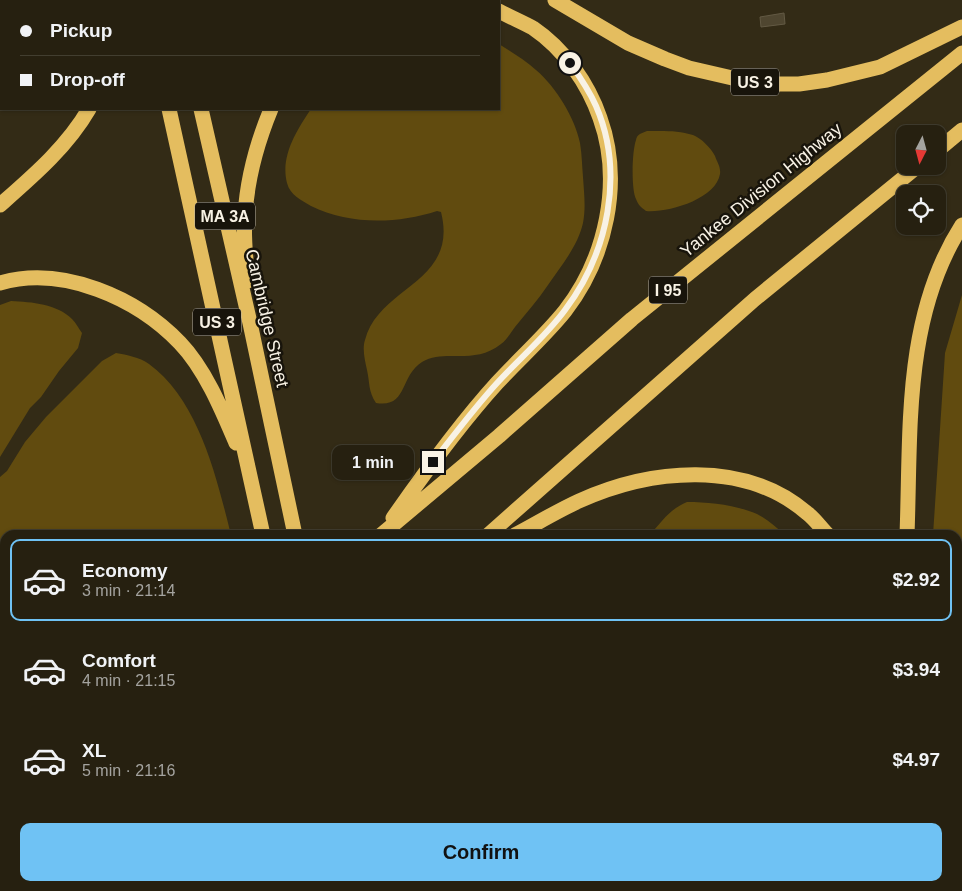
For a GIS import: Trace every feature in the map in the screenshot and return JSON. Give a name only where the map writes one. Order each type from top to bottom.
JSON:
[{"type":"highway","name":"US 3","points":[[554,0],[628,43],[665,59],[689,68],[741,80],[772,84],[799,84],[827,80],[880,67],[962,27]]},
{"type":"highway","points":[[384,530],[433,462],[496,384],[564,311],[578,291],[603,234],[608,211],[611,173],[605,135],[596,106],[570,63],[554,45],[533,29],[500,12]]},
{"type":"highway","name":"Yankee Division Highway","points":[[386,530],[499,436],[639,312],[962,53]]},
{"type":"highway","points":[[0,205],[46,163],[78,128],[89,110]]},
{"type":"highway","name":"US 3","points":[[170,110],[262,530]]},
{"type":"highway","name":"Cambridge Street","points":[[201,110],[295,530]]},
{"type":"highway","points":[[250,323],[244,218],[256,148],[271,110]]},
{"type":"highway","points":[[946,143],[962,130]]},
{"type":"highway","points":[[494,530],[755,299],[907,175]]},
{"type":"highway","points":[[907,530],[912,398],[919,333],[940,267],[962,225]]},
{"type":"highway","points":[[0,283],[8,280],[37,278],[62,280],[96,288],[124,300],[154,320],[181,344],[201,371],[228,425],[252,482]]},
{"type":"highway","points":[[524,530],[579,501],[606,490],[662,476],[698,474],[746,481],[775,493],[807,512],[823,530]]},
{"type":"shaded area","points":[[500,45],[527,63],[551,85],[574,123],[581,147],[585,206],[581,231],[573,248],[540,296],[503,342],[491,351],[480,354],[440,356],[422,362],[410,375],[399,396],[393,401],[376,403],[370,391],[365,359],[365,340],[373,322],[385,307],[429,269],[439,254],[443,236],[441,212],[437,211],[390,220],[357,219],[341,217],[303,202],[288,187],[285,173],[288,153],[300,126],[310,110],[500,110]]},
{"type":"shaded area","points":[[647,131],[682,132],[699,138],[711,150],[719,165],[720,174],[717,183],[710,191],[690,203],[666,210],[646,211],[639,205],[634,194],[633,170],[637,136]]},
{"type":"shaded area","points":[[962,295],[962,530],[933,530],[945,353]]},
{"type":"shaded area","points":[[11,301],[36,303],[59,310],[72,319],[82,333],[78,348],[41,397],[30,408],[0,457],[0,305]]},
{"type":"shaded area","points":[[116,353],[137,358],[149,364],[166,379],[181,398],[193,419],[212,466],[230,530],[0,530],[0,477],[7,471],[25,442],[46,417],[102,361]]},
{"type":"shaded area","points":[[687,502],[740,508],[757,514],[779,530],[654,530],[662,520]]},
{"type":"building","points":[[784,13],[785,24],[761,27],[760,17]]},
{"type":"route","points":[[433,462],[496,384],[564,311],[588,272],[603,234],[608,211],[611,173],[604,128],[586,85],[570,63]]}]
